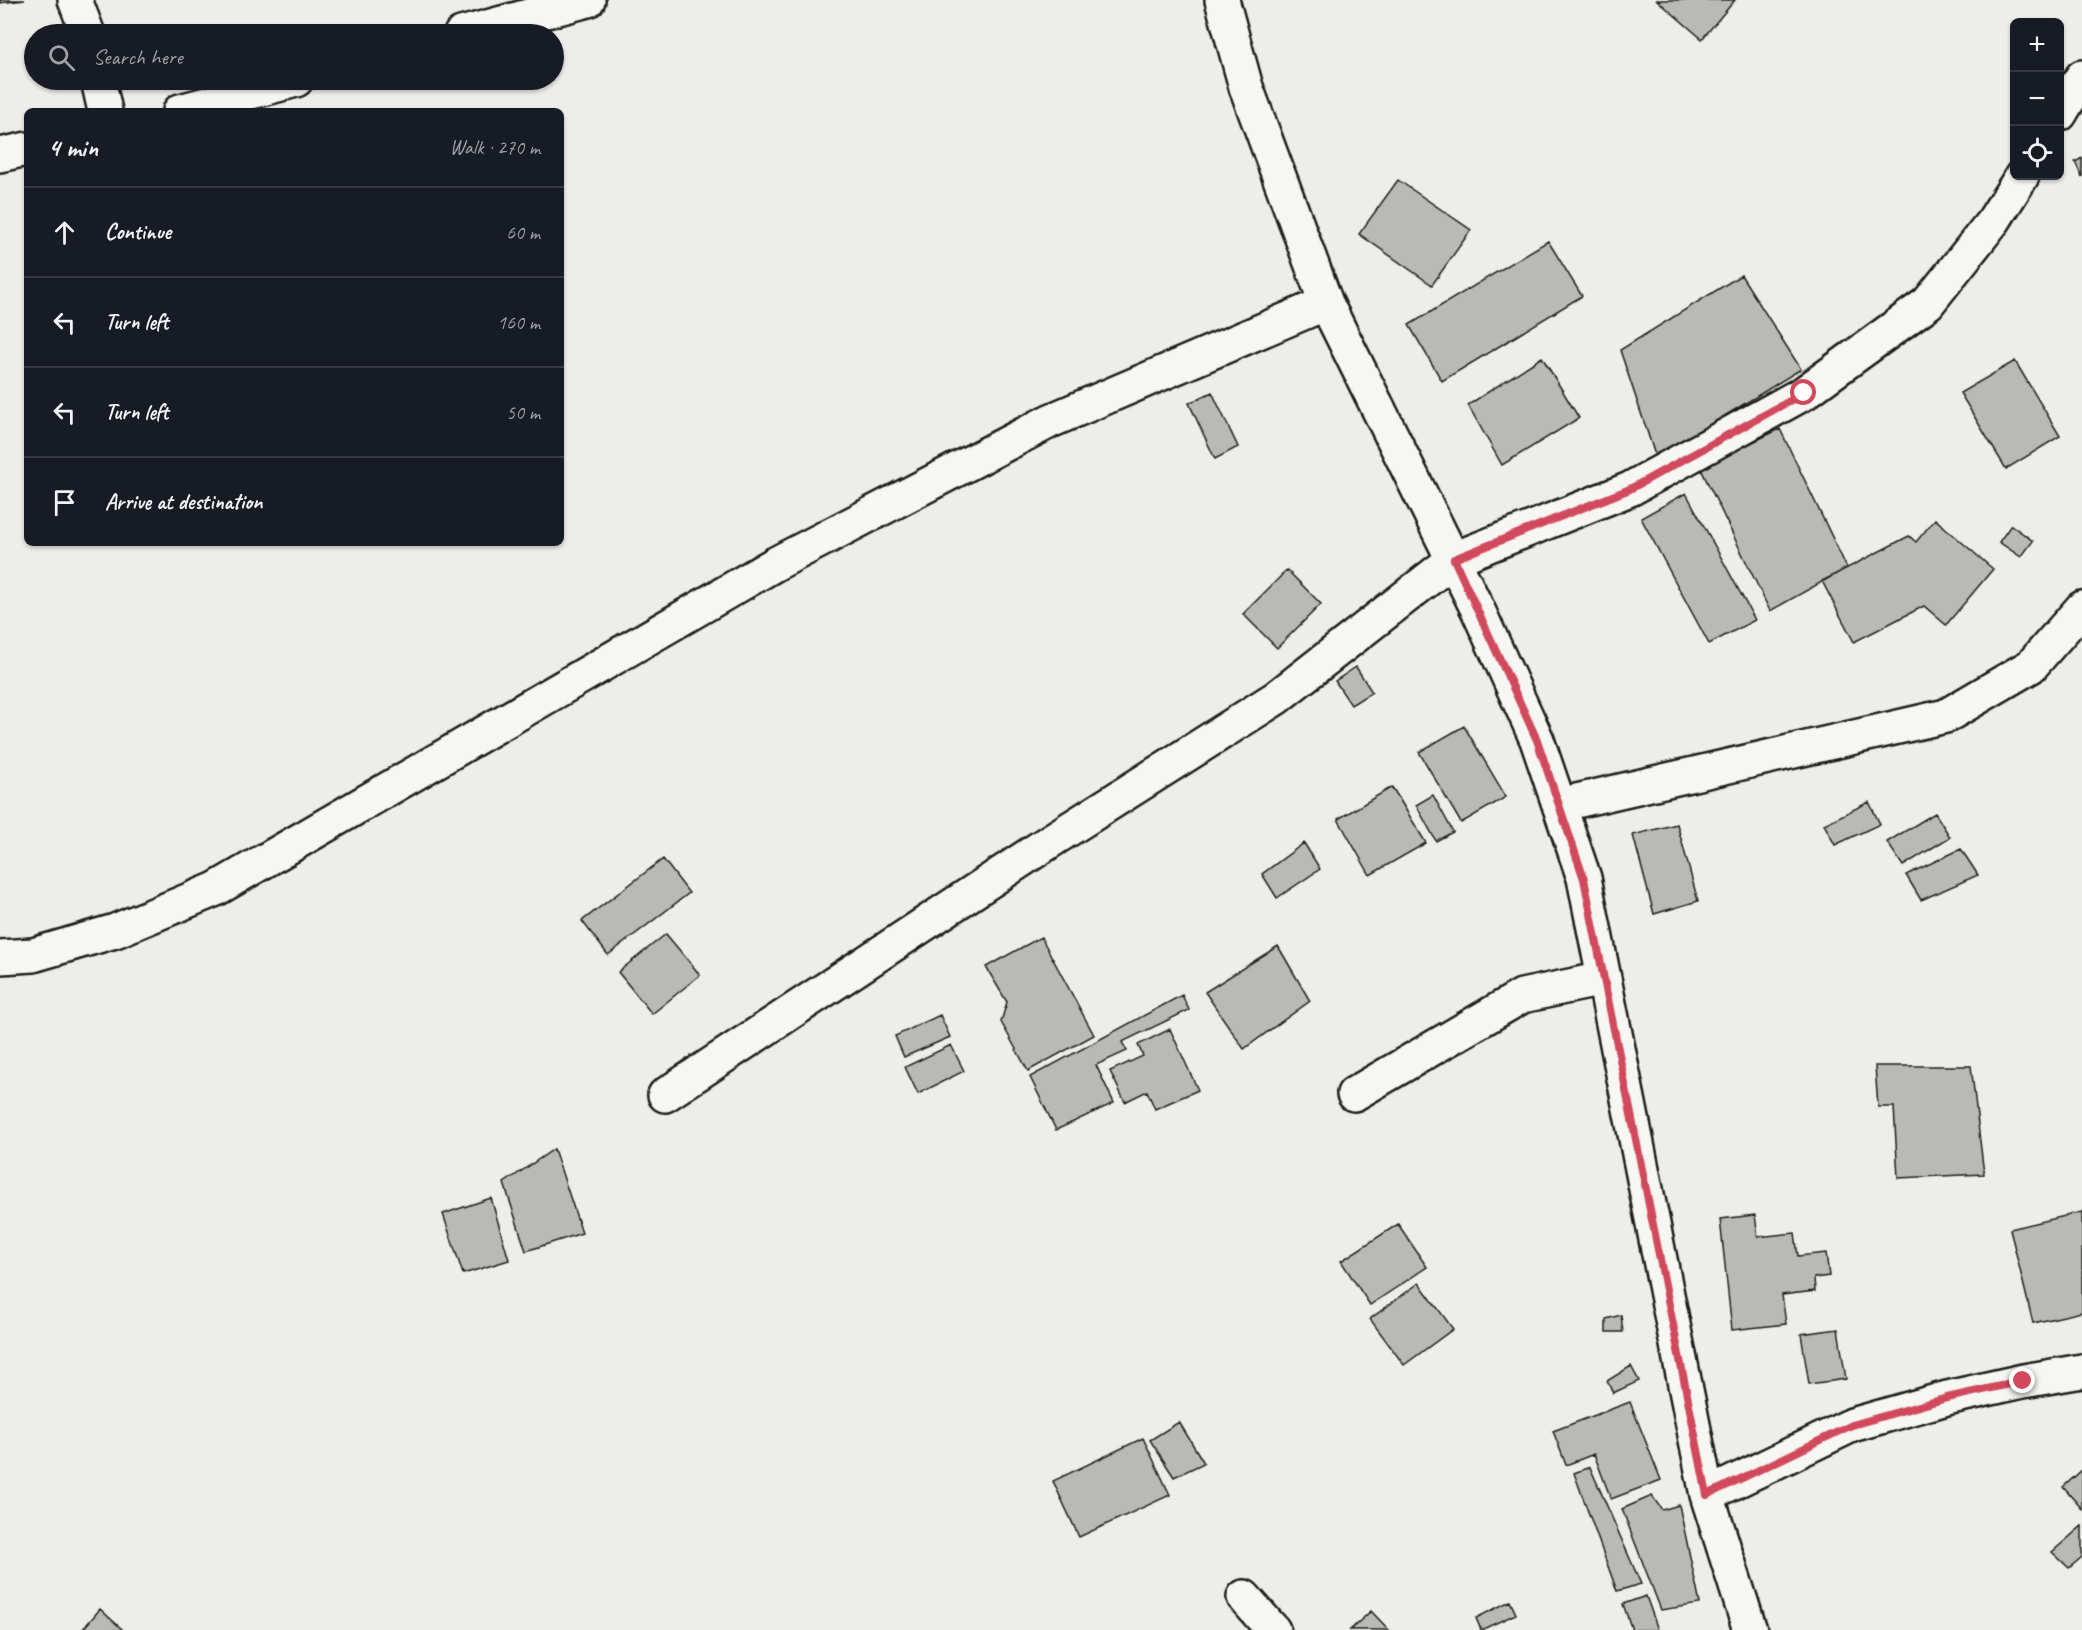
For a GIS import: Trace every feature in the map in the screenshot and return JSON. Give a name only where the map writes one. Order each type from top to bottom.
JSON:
[{"type":"street","points":[[75,0],[84,24]]},
{"type":"street","points":[[498,24],[588,0]]},
{"type":"street","points":[[1222,0],[1246,87],[1326,303],[1454,559],[1537,740],[1584,879],[1707,1495],[1750,1630]]},
{"type":"street","points":[[2064,107],[2082,77]]},
{"type":"street","points":[[100,90],[104,108]]},
{"type":"street","points":[[191,108],[259,90]]},
{"type":"street","points":[[0,155],[24,150]]},
{"type":"street","points":[[665,1095],[1042,847],[1276,698],[1454,559],[1630,489],[1804,393],[1928,303],[1994,220],[2019,180]]},
{"type":"street","points":[[0,957],[33,955],[115,931],[216,889],[786,558],[1050,421],[1326,303]]},
{"type":"street","points":[[1559,805],[1946,716],[2031,666],[2082,608]]},
{"type":"street","points":[[1354,1094],[1522,996],[1603,979]]},
{"type":"street","points":[[1707,1495],[1852,1425],[1947,1398],[2082,1371]]},
{"type":"street","points":[[1244,1597],[1273,1630]]},
{"type":"building","points":[[0,0],[25,0],[0,3]]},
{"type":"building","points":[[1657,0],[1735,0],[1702,39]]},
{"type":"building","points":[[2082,158],[2082,177],[2075,162]]},
{"type":"building","points":[[1398,180],[1471,230],[1432,285],[1359,234]]},
{"type":"building","points":[[1548,241],[1582,296],[1442,381],[1409,325]]},
{"type":"building","points":[[1741,275],[1801,369],[1656,458],[1620,350]]},
{"type":"building","points":[[1542,357],[1579,418],[1502,465],[1468,405]]},
{"type":"building","points":[[2015,361],[2060,436],[2006,469],[1960,393]]},
{"type":"building","points":[[1212,392],[1238,447],[1215,459],[1189,403]]},
{"type":"building","points":[[1780,429],[1847,568],[1770,611],[1700,467]]},
{"type":"building","points":[[1686,493],[1755,620],[1709,644],[1641,518]]},
{"type":"building","points":[[1935,519],[1993,569],[1946,625],[1924,606],[1854,642],[1822,581],[1909,536],[1916,542]]},
{"type":"building","points":[[2011,525],[2033,541],[2021,557],[1999,542]]},
{"type":"building","points":[[1287,570],[1321,604],[1277,648],[1243,614]]},
{"type":"building","points":[[1356,667],[1372,692],[1351,705],[1335,681]]},
{"type":"building","points":[[1464,726],[1506,797],[1461,823],[1419,752]]},
{"type":"building","points":[[1392,787],[1426,843],[1370,875],[1338,819]]},
{"type":"building","points":[[1433,795],[1453,832],[1436,841],[1416,805]]},
{"type":"building","points":[[1869,802],[1880,824],[1835,845],[1824,824]]},
{"type":"building","points":[[1935,813],[1950,837],[1903,866],[1887,842]]},
{"type":"building","points":[[1677,824],[1698,901],[1654,914],[1633,835]]},
{"type":"building","points":[[1304,843],[1320,869],[1277,898],[1262,874]]},
{"type":"building","points":[[1961,849],[1978,875],[1921,900],[1906,875]]},
{"type":"building","points":[[663,859],[689,893],[608,955],[582,921]]},
{"type":"building","points":[[666,934],[700,975],[652,1014],[618,972]]},
{"type":"building","points":[[1041,937],[1094,1035],[1028,1071],[1001,1022],[1007,1002],[986,967]]},
{"type":"building","points":[[1278,946],[1310,1001],[1244,1049],[1205,992]]},
{"type":"building","points":[[1182,995],[1189,1010],[1122,1042],[1127,1051],[1096,1065],[1114,1103],[1056,1130],[1030,1077]]},
{"type":"building","points":[[940,1015],[950,1037],[904,1057],[895,1036]]},
{"type":"building","points":[[1170,1029],[1198,1090],[1155,1109],[1147,1091],[1125,1102],[1110,1071],[1143,1056],[1138,1045]]},
{"type":"building","points":[[951,1045],[964,1071],[918,1094],[905,1067]]},
{"type":"building","points":[[1875,1066],[1971,1066],[1984,1174],[1898,1178],[1894,1107],[1878,1107]]},
{"type":"building","points":[[554,1149],[582,1233],[526,1251],[504,1183]]},
{"type":"building","points":[[491,1198],[509,1260],[463,1274],[443,1214]]},
{"type":"building","points":[[2082,1212],[2082,1312],[2033,1323],[2010,1229]]},
{"type":"building","points":[[1755,1215],[1758,1237],[1795,1233],[1798,1256],[1826,1253],[1829,1276],[1814,1278],[1815,1291],[1782,1295],[1786,1324],[1732,1330],[1720,1219]]},
{"type":"building","points":[[1398,1224],[1427,1267],[1370,1305],[1341,1261]]},
{"type":"building","points":[[1419,1283],[1453,1329],[1404,1365],[1370,1319]]},
{"type":"building","points":[[1621,1315],[1623,1332],[1606,1332],[1606,1319]]},
{"type":"building","points":[[1838,1329],[1846,1379],[1809,1384],[1801,1334]]},
{"type":"building","points":[[1631,1366],[1639,1381],[1613,1393],[1607,1381]]},
{"type":"building","points":[[1630,1402],[1661,1480],[1611,1499],[1594,1454],[1566,1465],[1553,1431]]},
{"type":"building","points":[[1179,1422],[1204,1463],[1174,1477],[1150,1440]]},
{"type":"building","points":[[1143,1438],[1170,1495],[1079,1537],[1053,1481]]},
{"type":"building","points":[[1590,1467],[1641,1584],[1617,1591],[1574,1473]]},
{"type":"building","points":[[2082,1470],[2082,1509],[2063,1487]]},
{"type":"building","points":[[1652,1496],[1662,1510],[1679,1505],[1700,1604],[1661,1610],[1622,1509]]},
{"type":"building","points":[[2082,1526],[2082,1557],[2069,1568],[2052,1552]]},
{"type":"building","points":[[1646,1596],[1658,1630],[1632,1630],[1623,1604]]},
{"type":"building","points":[[1510,1601],[1516,1614],[1481,1630],[1476,1618]]},
{"type":"building","points":[[100,1609],[123,1630],[82,1630]]},
{"type":"building","points":[[1371,1611],[1389,1630],[1350,1630]]},
{"type":"route","points":[[1804,393],[1630,489],[1454,559],[1537,740],[1584,879],[1707,1495],[1852,1425],[1947,1398],[2023,1381]]}]
